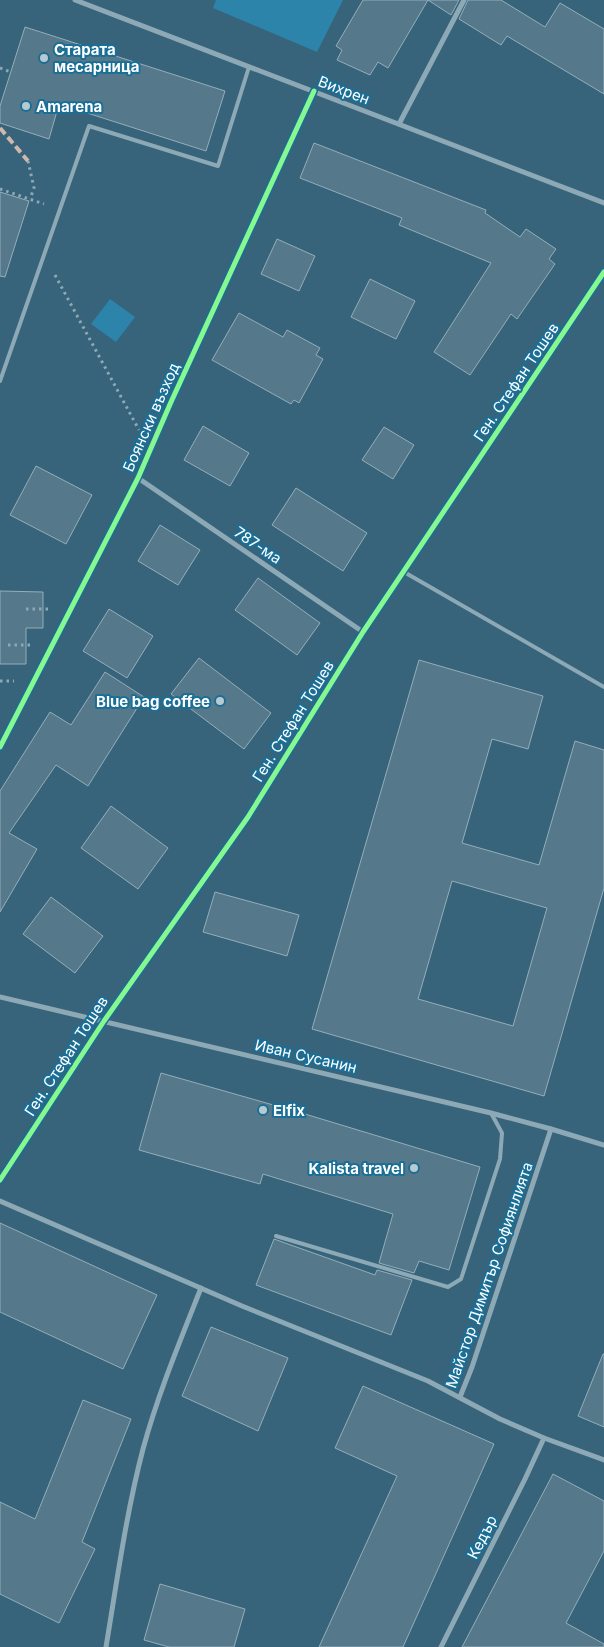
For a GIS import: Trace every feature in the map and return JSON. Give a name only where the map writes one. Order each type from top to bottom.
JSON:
[{"type":"street","name":"Вихрен","points":[[76,0],[604,203]]},
{"type":"street","points":[[399,124],[464,0]]},
{"type":"street","name":"Боянски възход","points":[[0,747],[138,478],[171,402],[314,92]]},
{"type":"street","name":"Ген. Стефан Тошев","points":[[0,1180],[104,1021],[248,817],[364,632],[604,272]]},
{"type":"street","name":"787-ма","points":[[138,478],[364,632]]},
{"type":"street","name":"Иван Сусанин","points":[[0,996],[492,1113],[604,1145]]},
{"type":"street","name":"Майстор Димитър Софиянлията","points":[[551,1129],[472,1367],[460,1397],[500,1419],[544,1438],[604,1460]]},
{"type":"street","points":[[0,1201],[201,1288],[428,1381],[460,1397]]},
{"type":"street","points":[[106,1647],[143,1450],[155,1407],[201,1288]]},
{"type":"street","name":"Кедър","points":[[441,1647],[544,1438]]},
{"type":"lane","points":[[0,381],[89,126],[218,166],[249,67]]},
{"type":"lane","points":[[404,572],[604,687]]},
{"type":"lane","points":[[276,1236],[448,1287],[461,1278],[500,1159],[502,1133],[492,1113]]},
{"type":"path","points":[[0,68],[11,72]]},
{"type":"path","points":[[28,161],[34,188],[30,199]]},
{"type":"path","points":[[0,189],[42,203]]},
{"type":"path","points":[[45,256],[150,450]]},
{"type":"path","points":[[26,609],[43,609]]},
{"type":"path","points":[[8,645],[26,645]]},
{"type":"path","points":[[0,681],[8,681]]},
{"type":"shaded area","points":[[216,0],[343,0],[317,52],[213,8]]},
{"type":"shaded area","points":[[110,299],[135,317],[116,342],[91,324]]},
{"type":"building","points":[[363,0],[428,0],[388,68],[378,62],[370,75],[337,60],[342,50],[336,46]]},
{"type":"building","points":[[428,0],[459,0],[451,15]]},
{"type":"building","points":[[468,0],[501,0],[545,27],[560,3],[604,29],[604,94],[507,36],[501,45],[459,19]]},
{"type":"building","points":[[25,27],[225,91],[206,151],[59,104],[49,139],[0,123],[0,106]]},
{"type":"building","points":[[314,143],[486,210],[485,213],[520,237],[526,229],[556,249],[549,259],[555,264],[517,319],[511,314],[470,375],[434,352],[491,263],[399,225],[402,218],[300,178]]},
{"type":"building","points":[[0,192],[29,201],[5,277],[0,276]]},
{"type":"building","points":[[277,239],[315,256],[299,291],[261,274]]},
{"type":"building","points":[[370,279],[415,301],[396,339],[351,317]]},
{"type":"building","points":[[239,313],[283,337],[287,330],[320,348],[316,355],[323,359],[299,403],[294,400],[291,404],[212,360]]},
{"type":"building","points":[[203,426],[249,453],[230,486],[184,460]]},
{"type":"building","points":[[384,427],[414,445],[393,479],[362,460]]},
{"type":"building","points":[[36,466],[92,495],[66,544],[10,515]]},
{"type":"building","points":[[296,488],[367,533],[343,571],[272,525]]},
{"type":"building","points":[[160,525],[200,550],[178,585],[138,561]]},
{"type":"building","points":[[258,578],[320,623],[297,655],[235,610]]},
{"type":"building","points":[[0,591],[43,592],[43,628],[26,628],[26,664],[0,664]]},
{"type":"building","points":[[109,609],[153,636],[127,678],[83,651]]},
{"type":"building","points":[[199,658],[271,713],[244,749],[171,694]]},
{"type":"building","points":[[419,660],[543,696],[528,749],[492,739],[462,843],[539,865],[575,741],[604,750],[604,888],[544,1096],[312,1029]],"holes":[[[452,881],[547,908],[513,1026],[418,999]]]},
{"type":"building","points":[[105,672],[144,697],[88,786],[56,765],[9,833],[37,849],[0,912],[0,791],[50,712],[71,725]]},
{"type":"building","points":[[111,806],[168,848],[138,889],[81,848]]},
{"type":"building","points":[[215,892],[299,915],[287,956],[203,932]]},
{"type":"building","points":[[51,897],[103,936],[75,973],[23,934]]},
{"type":"building","points":[[161,1073],[480,1167],[449,1270],[419,1261],[414,1273],[379,1263],[393,1214],[263,1174],[260,1184],[139,1150]]},
{"type":"building","points":[[0,1223],[157,1295],[123,1369],[0,1312]]},
{"type":"building","points":[[274,1239],[375,1275],[377,1270],[412,1280],[391,1335],[256,1285]]},
{"type":"building","points":[[211,1327],[288,1358],[258,1431],[182,1396]]},
{"type":"building","points":[[604,1354],[604,1427],[578,1416]]},
{"type":"building","points":[[363,1386],[494,1444],[403,1647],[319,1647],[397,1476],[335,1448]]},
{"type":"building","points":[[83,1400],[131,1419],[82,1542],[95,1549],[59,1623],[0,1594],[0,1502],[35,1519]]},
{"type":"building","points":[[553,1474],[604,1501],[604,1551],[566,1623],[604,1644],[604,1647],[462,1647]]},
{"type":"building","points":[[160,1584],[245,1609],[234,1647],[169,1647],[144,1640]]},
{"type":"marked path","points":[[0,128],[28,161]]},
{"type":"cycle path","points":[[0,747],[138,478],[314,91]]},
{"type":"cycle path","points":[[0,1180],[104,1021],[248,817],[363,632],[604,272]]},
{"type":"place","name":"Старата месарница","points":[[44,58]]},
{"type":"place","name":"Amarena","points":[[26,106]]},
{"type":"place","name":"Blue bag coffee","points":[[220,701]]},
{"type":"place","name":"Elfix","points":[[263,1110]]},
{"type":"place","name":"Kalista travel","points":[[414,1168]]}]
